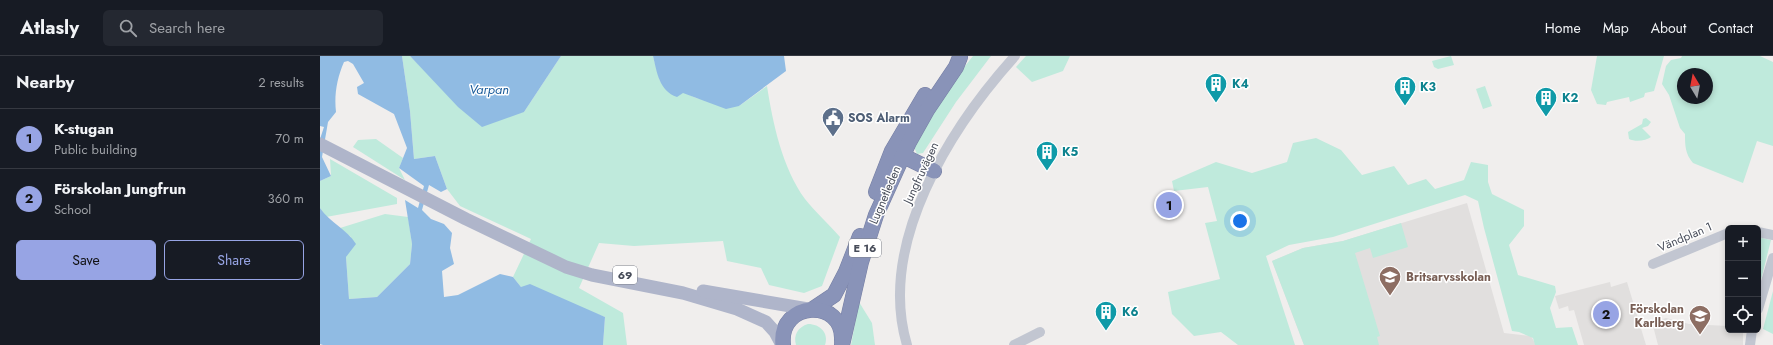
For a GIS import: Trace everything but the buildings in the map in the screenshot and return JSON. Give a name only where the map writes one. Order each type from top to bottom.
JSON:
[{"type":"highway","name":"Lugnetleden","points":[[782,345],[784,328],[790,319],[798,313],[810,309],[834,295],[839,287],[897,153],[924,97],[949,64],[960,57]]},
{"type":"highway","points":[[897,153],[934,170]]},
{"type":"highway","name":"Lugnetleden","points":[[842,345],[867,238],[897,153]]},
{"type":"highway","name":"E 16","points":[[810,309],[829,314],[836,320],[842,336],[842,345]]},
{"type":"main road","name":"69","points":[[320,144],[438,205],[580,272],[654,286],[737,309],[766,322],[775,332],[782,345]]},
{"type":"main road","name":"69","points":[[549,258],[700,291],[810,309]]},
{"type":"street","name":"Jungfruvägen","points":[[907,345],[900,315],[900,292],[903,266],[919,208],[934,170],[973,105],[1015,56]]},
{"type":"street","points":[[1761,233],[1773,235]]},
{"type":"street","name":"Vändplan 1","points":[[1653,264],[1725,234]]},
{"type":"street","points":[[1761,299],[1773,258]]},
{"type":"street","points":[[1014,345],[1040,332]]},
{"type":"street","points":[[1750,345],[1752,333]]},
{"type":"shaded area","name":"Britsarvsskolan","points":[[1467,203],[1504,333],[1531,336],[1536,345],[1304,345],[1272,261],[1303,248],[1343,241]]},
{"type":"shaded area","points":[[1610,282],[1611,287],[1627,282],[1646,345],[1584,345],[1574,310],[1569,311],[1568,306],[1559,309],[1555,296]]},
{"type":"shaded area","name":"Förskolan Karlberg","points":[[1666,318],[1689,324],[1725,326],[1725,333],[1743,333],[1743,345],[1658,345],[1652,322]]},
{"type":"green space","points":[[402,56],[410,56],[419,65],[524,112],[561,56],[653,56],[660,81],[696,98],[739,106],[767,86],[772,115],[784,159],[790,173],[805,199],[840,237],[822,286],[804,293],[769,285],[761,268],[727,261],[723,241],[634,246],[599,243],[579,288],[623,313],[627,345],[603,345],[605,317],[521,287],[513,277],[531,239],[460,206],[447,189],[435,156],[414,159],[410,111]]},
{"type":"green space","points":[[973,56],[991,56],[956,102],[923,153],[917,154],[914,147],[943,94]]},
{"type":"green space","points":[[1026,56],[1070,56],[1063,71],[1032,82],[1016,67]]},
{"type":"green space","points":[[1451,56],[1454,65],[1438,69],[1434,67],[1432,61]]},
{"type":"green space","points":[[1597,56],[1664,56],[1654,91],[1645,93],[1644,97],[1630,102],[1629,97],[1607,102],[1606,105],[1597,104],[1591,90]]},
{"type":"green space","points":[[1682,56],[1760,56],[1773,62],[1773,146],[1757,141],[1743,183],[1693,163],[1688,156],[1685,146],[1685,134],[1680,128],[1669,95],[1662,84],[1666,66],[1671,60],[1681,58]]},
{"type":"green space","points":[[1485,86],[1492,106],[1483,109],[1476,89]]},
{"type":"green space","points":[[1646,118],[1651,122],[1648,126],[1642,128],[1651,137],[1640,141],[1629,139],[1628,132],[1642,124],[1643,119]]},
{"type":"green space","points":[[1316,138],[1341,150],[1362,175],[1394,166],[1408,185],[1426,179],[1435,189],[1464,180],[1471,162],[1488,165],[1488,182],[1492,194],[1524,210],[1524,226],[1509,245],[1518,275],[1555,286],[1556,292],[1550,308],[1556,328],[1572,327],[1578,345],[1535,345],[1533,338],[1519,332],[1512,331],[1478,201],[1465,195],[1333,237],[1289,245],[1266,256],[1295,345],[1238,345],[1221,332],[1194,336],[1172,314],[1168,292],[1220,279],[1205,223],[1217,221],[1208,187],[1174,191],[1172,181],[1216,162],[1252,173],[1287,162],[1293,143]]},
{"type":"green space","points":[[376,139],[403,158],[399,168],[405,180],[353,147],[358,140]]},
{"type":"green space","points":[[330,159],[397,198],[397,204],[326,217],[320,208],[320,181],[331,176]]},
{"type":"green space","points":[[385,214],[408,217],[412,244],[410,264],[377,297],[349,299],[346,257],[351,237],[340,228]]},
{"type":"green space","points":[[1401,223],[1408,247],[1373,258],[1370,248],[1355,253],[1380,336],[1377,337],[1379,345],[1304,345],[1272,261],[1303,248],[1343,241]]},
{"type":"green space","points":[[1761,238],[1771,240],[1761,280]]},
{"type":"green space","points":[[1773,291],[1773,334],[1763,329]]},
{"type":"green space","points":[[859,302],[872,323],[875,345],[851,345]]},
{"type":"green space","points":[[808,324],[820,327],[825,333],[825,345],[796,345],[795,338],[797,332],[801,327]]},
{"type":"water","points":[[320,56],[402,56],[410,111],[414,159],[435,156],[447,189],[441,192],[429,185],[422,210],[431,219],[444,224],[452,233],[450,248],[454,264],[442,271],[444,297],[458,295],[500,274],[513,277],[521,287],[530,284],[605,317],[603,345],[320,344],[320,208],[329,218],[348,234],[356,244],[346,257],[349,299],[377,297],[410,264],[412,244],[405,200],[418,208],[424,186],[399,168],[407,148],[394,114],[358,94],[357,87],[364,83],[353,64],[348,61],[344,62],[340,74],[336,93],[336,112],[328,122],[322,157],[331,176],[320,181],[320,139],[324,127],[320,126]]},
{"type":"water","name":"Varpan","points":[[410,56],[561,56],[524,112],[482,127],[458,107]]},
{"type":"water","points":[[653,56],[784,56],[786,71],[739,106],[726,109],[683,93],[677,97],[671,94],[666,90],[660,80]]},
{"type":"place","name":"K4","points":[[1216,104]]},
{"type":"place","name":"K3","points":[[1405,106]]},
{"type":"place","name":"K2","points":[[1546,118]]},
{"type":"place","name":"SOS Alarm","points":[[833,138]]},
{"type":"place","name":"K5","points":[[1047,172]]},
{"type":"place","name":"K-stugan","points":[[1169,205]]},
{"type":"place","name":"Britsarvsskolan","points":[[1390,296]]},
{"type":"place","name":"Förskolan Jungfrun","points":[[1606,314]]},
{"type":"place","name":"K6","points":[[1106,332]]},
{"type":"place","name":"Förskolan Karlberg","points":[[1700,336]]}]
